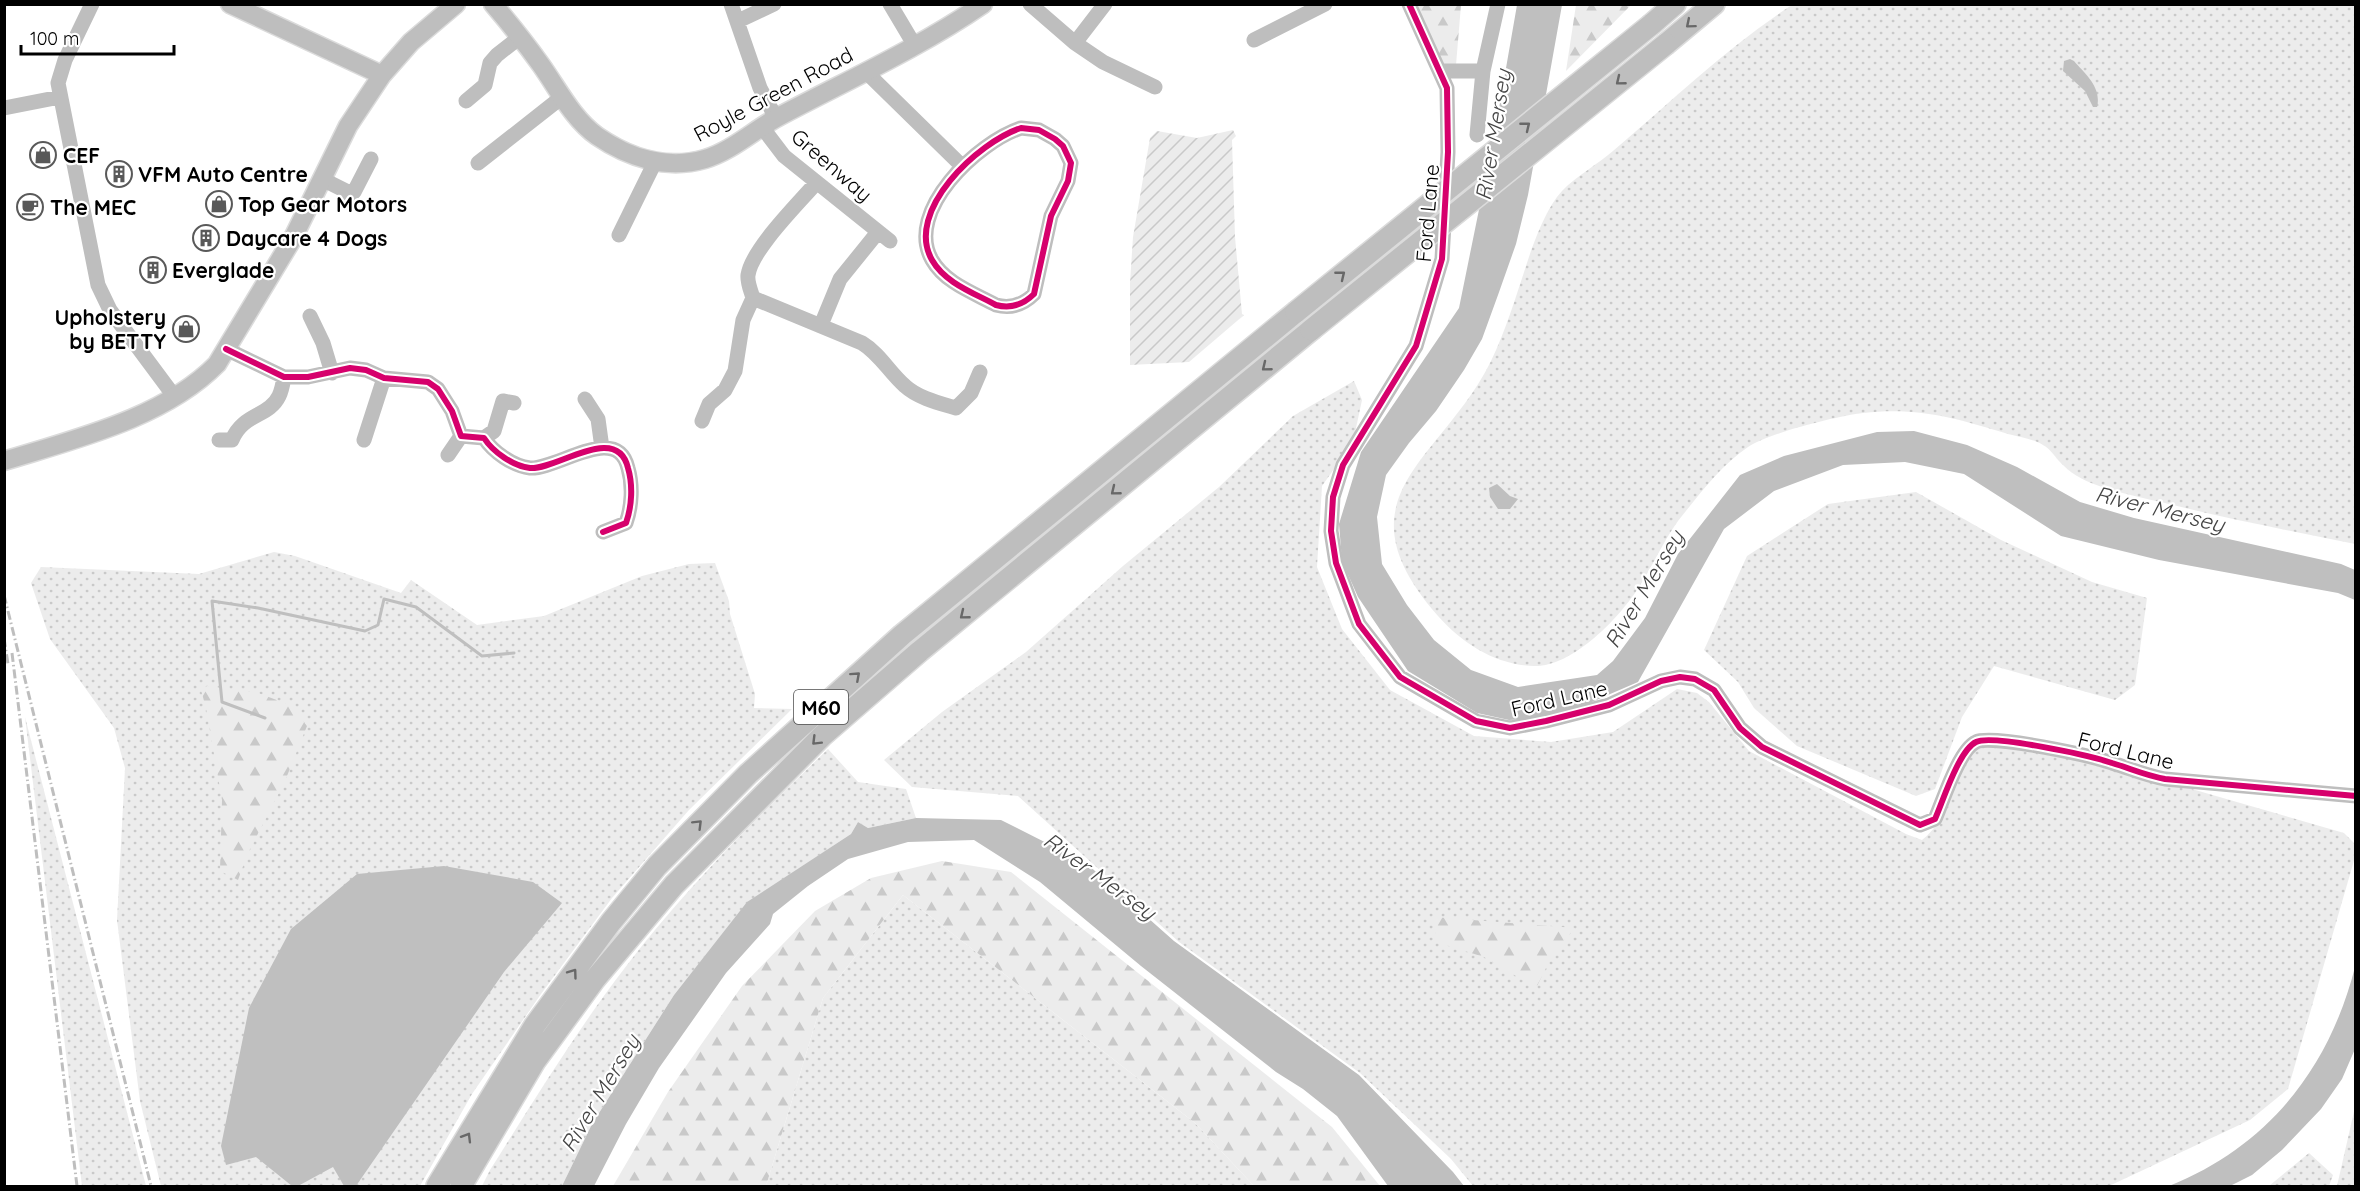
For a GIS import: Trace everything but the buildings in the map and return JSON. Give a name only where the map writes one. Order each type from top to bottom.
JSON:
[{"type":"highway","name":"M60","points":[[437,1186],[535,1025],[611,922],[657,866],[748,774],[902,635],[1675,4]]},
{"type":"highway","name":"M60","points":[[461,1186],[535,1061],[595,979],[674,885],[806,752],[920,651],[1311,330],[1714,4]]},
{"type":"main road","points":[[230,4],[382,75]]},
{"type":"main road","points":[[4,461],[123,423],[174,396],[204,377],[217,364],[293,238],[348,126],[382,75],[411,42],[456,4]]},
{"type":"main road","name":"Royle Green Road","points":[[493,4],[520,37],[562,97],[596,135],[626,153],[655,162],[671,164],[705,159],[721,152],[769,122],[915,46],[983,4]]},
{"type":"street","points":[[92,4],[61,70],[58,83],[100,290],[110,310],[174,396]]},
{"type":"street","name":"Greenway","points":[[731,4],[760,88],[769,122],[784,156],[884,236],[840,279],[821,325]]},
{"type":"street","points":[[738,21],[774,4]]},
{"type":"street","points":[[890,4],[915,46]]},
{"type":"street","points":[[1030,4],[1076,43],[1103,62],[1155,87]]},
{"type":"street","points":[[1076,43],[1105,4]]},
{"type":"street","points":[[1254,40],[1325,4]]},
{"type":"street","name":"Ford Lane","points":[[1409,4],[1447,88],[1448,152],[1442,259],[1416,346],[1342,465],[1333,497],[1331,531],[1335,563],[1359,624],[1400,677],[1476,721],[1509,728],[1546,722],[1609,705],[1661,681],[1680,677],[1695,679],[1714,690],[1740,728],[1762,747],[1920,825],[1935,819],[1966,750],[1976,742],[1985,740],[2031,746],[2111,762],[2139,774],[2165,779],[2355,796]]},
{"type":"street","points":[[1477,135],[1483,71],[1498,4]]},
{"type":"street","points":[[466,101],[489,89],[490,63],[520,37]]},
{"type":"street","points":[[865,71],[962,166]]},
{"type":"street","points":[[1440,71],[1483,71]]},
{"type":"street","points":[[4,108],[60,97]]},
{"type":"street","points":[[478,163],[562,97]]},
{"type":"street","points":[[1021,128],[1039,130],[1055,139],[1069,156],[1071,172],[1051,216],[1044,242],[1038,283],[1034,294],[1020,304],[1005,307],[996,305],[944,275],[932,260],[926,239],[929,215],[962,166],[1009,132],[1021,128]]},
{"type":"street","points":[[322,179],[348,198],[354,192],[371,159]]},
{"type":"street","points":[[619,235],[655,162]]},
{"type":"street","points":[[702,421],[708,404],[725,390],[735,371],[743,320],[753,298],[748,282],[752,262],[772,233],[816,183]]},
{"type":"street","points":[[753,298],[821,325],[876,351],[905,387],[930,400],[956,408],[971,393],[980,372]]},
{"type":"street","points":[[310,316],[323,344],[332,373]]},
{"type":"street","points":[[226,349],[284,377],[309,377],[350,369],[366,370],[384,378],[428,382],[438,389],[452,411],[461,436]]},
{"type":"street","points":[[219,440],[232,440],[236,429],[246,420],[266,410],[279,398],[284,377]]},
{"type":"street","points":[[363,440],[384,378]]},
{"type":"street","points":[[585,399],[598,419],[602,448]]},
{"type":"street","points":[[461,436],[484,438],[494,431],[503,401],[514,403]]},
{"type":"street","points":[[448,455],[461,436]]},
{"type":"street","points":[[484,438],[490,447],[508,459],[531,468],[545,466],[572,455],[602,448],[613,448],[622,454],[627,463],[632,508],[626,523],[603,532]]},
{"type":"green space","points":[[1417,5],[1461,5],[1456,65],[1442,64]]},
{"type":"green space","points":[[1576,5],[1631,5],[1566,71]]},
{"type":"green space","points":[[1792,5],[2355,5],[2355,544],[2212,514],[2110,489],[2076,475],[2060,463],[2049,449],[2039,443],[1971,423],[1920,413],[1863,413],[1821,421],[1771,436],[1738,454],[1710,481],[1678,521],[1641,584],[1616,617],[1591,641],[1563,659],[1534,666],[1506,662],[1469,644],[1448,626],[1408,575],[1395,540],[1396,509],[1407,481],[1470,396],[1491,361],[1508,320],[1532,248],[1548,211],[1562,191],[1574,180],[1613,151],[1722,56]]},
{"type":"green space","points":[[1233,130],[1236,136],[1232,140],[1235,237],[1242,314],[1244,315],[1189,362],[1130,365],[1130,283],[1133,237],[1150,138],[1157,131],[1197,138]]},
{"type":"green space","points":[[1354,381],[1362,400],[1353,442],[1322,486],[1317,567],[1342,629],[1390,690],[1474,736],[1551,742],[1613,732],[1677,689],[1697,693],[1709,702],[1749,751],[1906,834],[1922,840],[1937,824],[1962,765],[1983,744],[2112,766],[2344,833],[2355,844],[2355,857],[2288,1089],[2250,1120],[2109,1186],[1473,1186],[1451,1159],[1360,1073],[1179,942],[1018,796],[912,787],[884,760],[942,712],[1026,652],[1123,566],[1219,487],[1293,416]]},
{"type":"green space","points":[[1916,492],[2001,540],[2092,582],[2147,598],[2135,685],[2115,700],[1994,666],[1962,717],[1935,789],[1916,796],[1797,746],[1754,708],[1738,682],[1704,650],[1747,556],[1828,504]]},
{"type":"green space","points":[[274,552],[295,556],[401,593],[411,580],[477,625],[544,616],[642,576],[689,564],[715,563],[729,601],[730,614],[755,694],[754,708],[792,709],[689,810],[612,898],[541,994],[472,1094],[420,1186],[161,1186],[140,1101],[117,920],[125,768],[114,728],[50,639],[31,583],[41,567],[199,574]]},
{"type":"green space","points":[[207,686],[258,693],[290,705],[307,726],[285,781],[247,855],[238,880],[220,871],[222,800],[201,690]]},
{"type":"green space","points":[[25,717],[146,1186],[82,1186]]},
{"type":"green space","points":[[828,749],[858,782],[906,789],[916,818],[868,828],[858,822],[851,834],[747,903],[674,995],[592,1124],[562,1186],[482,1186],[571,1043],[647,940],[722,855]]},
{"type":"green space","points":[[942,861],[1011,872],[1332,1127],[1380,1186],[1254,1186],[1195,1123],[903,895],[823,998],[766,1186],[613,1186],[668,1092],[742,986],[815,911],[871,878]]},
{"type":"green space","points":[[903,895],[1195,1123],[1254,1186],[766,1186],[823,998]]},
{"type":"green space","points":[[1434,917],[1575,928],[1554,952],[1536,988],[1484,957],[1436,942]]},
{"type":"green space","points":[[2355,1107],[2355,1186],[2337,1186]]},
{"type":"green space","points":[[2309,1153],[2333,1175],[2329,1186],[2269,1186]]},
{"type":"water","points":[[1517,5],[1562,5],[1528,195],[1516,244],[1482,339],[1436,411],[1386,475],[1377,517],[1382,564],[1407,605],[1434,640],[1471,670],[1518,687],[1597,675],[1613,661],[1645,618],[1678,554],[1740,475],[1784,456],[1877,432],[1914,431],[1967,445],[2017,467],[2080,502],[2134,518],[2341,564],[2355,570],[2355,600],[2338,593],[2159,560],[2061,536],[1964,474],[1905,462],[1843,465],[1774,491],[1724,529],[1638,682],[1557,717],[1509,720],[1477,713],[1408,671],[1358,597],[1342,561],[1339,524],[1361,452],[1459,308],[1495,131]]},
{"type":"water","points":[[2070,59],[2092,81],[2097,93],[2097,107],[2093,107],[2085,91],[2063,71],[2064,61]]},
{"type":"water","points":[[1497,484],[1510,496],[1518,499],[1510,509],[1498,509],[1490,497],[1489,488]]},
{"type":"water","name":"River Mersey","points":[[916,818],[1001,820],[1086,863],[1174,941],[1359,1075],[1464,1186],[1388,1186],[1337,1116],[1303,1089],[1276,1072],[1141,966],[1040,882],[974,840],[908,842],[848,859],[808,886],[773,914],[770,924],[726,973],[659,1068],[626,1124],[594,1186],[562,1186],[592,1124],[674,995],[747,902],[851,834],[858,822],[868,828]]},
{"type":"water","points":[[444,866],[533,882],[562,903],[504,972],[356,1186],[344,1186],[333,1167],[298,1186],[292,1186],[256,1157],[226,1165],[221,1146],[249,1008],[291,929],[357,874]]},
{"type":"water","points":[[2355,967],[2355,1049],[2342,1079],[2321,1109],[2282,1150],[2252,1175],[2230,1186],[2169,1186],[2204,1169],[2236,1149],[2265,1126],[2289,1100],[2311,1071],[2329,1039],[2344,1004]]},
{"type":"waterway","points":[[265,718],[222,702],[212,601],[258,608],[365,631],[378,625],[384,599],[416,607],[482,656],[514,653]]},
{"type":"railway","points":[[4,595],[151,1186]]},
{"type":"railway","points":[[4,638],[8,664]]},
{"type":"railway","points":[[12,653],[77,1186]]},
{"type":"cycle path","points":[[1409,4],[1447,88],[1448,152],[1442,259],[1416,346],[1343,465],[1333,497],[1331,531],[1336,563],[1359,624],[1400,677],[1476,721],[1510,728],[1609,705],[1661,681],[1680,677],[1695,679],[1714,690],[1740,728],[1762,747],[1920,825],[1935,819],[1958,765],[1970,747],[1976,742],[1986,740],[2021,743],[2064,751],[2165,779],[2356,796]]},
{"type":"cycle path","points":[[1021,128],[1039,130],[1055,139],[1063,146],[1071,163],[1068,181],[1051,216],[1034,294],[1026,301],[1007,307],[996,305],[961,287],[944,275],[932,260],[926,241],[928,221],[937,200],[950,181],[985,148],[1021,128]]},
{"type":"cycle path","points":[[226,349],[284,377],[308,377],[350,368],[366,370],[384,378],[428,382],[438,389],[452,411],[461,436],[484,438],[504,458],[524,467],[542,467],[599,448],[612,449],[622,455],[628,468],[631,481],[631,503],[626,523],[603,532]]},
{"type":"place","name":"CEF","points":[[43,155]]},
{"type":"place","name":"VFM Auto Centre","points":[[119,174]]},
{"type":"place","name":"Top Gear Motors","points":[[219,204]]},
{"type":"place","name":"The MEC","points":[[30,207]]},
{"type":"place","name":"Daycare 4 Dogs","points":[[206,238]]},
{"type":"place","name":"Everglade","points":[[153,270]]},
{"type":"place","name":"Upholstery by BETTY","points":[[186,329]]}]
